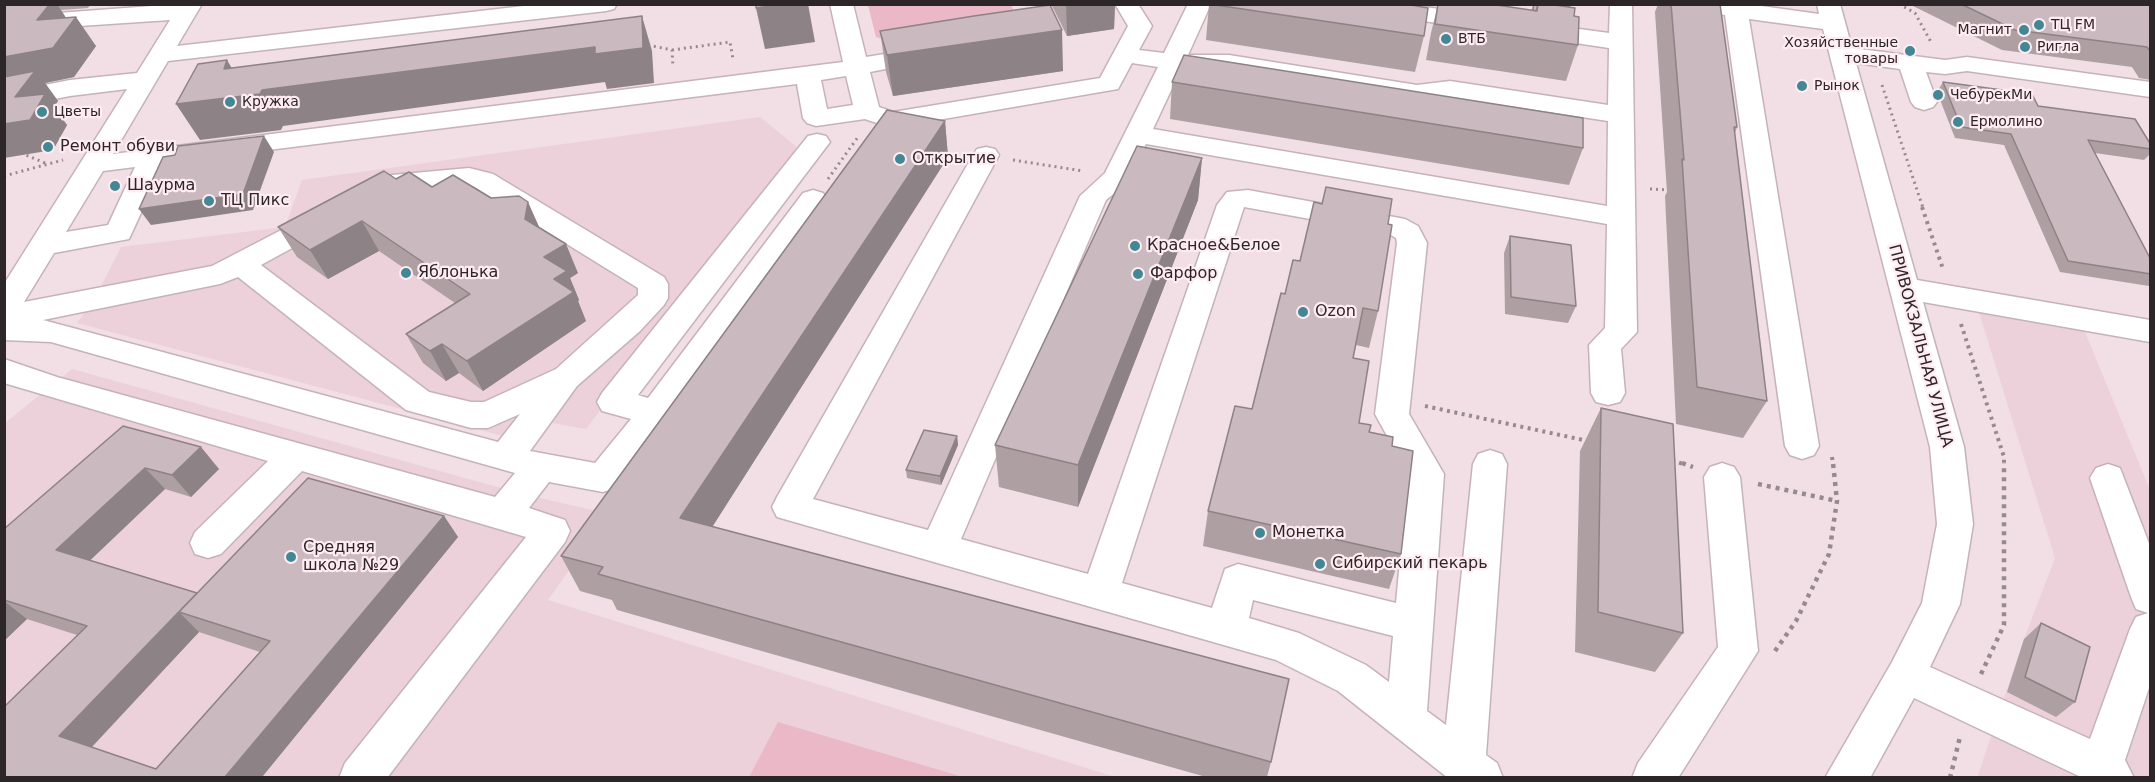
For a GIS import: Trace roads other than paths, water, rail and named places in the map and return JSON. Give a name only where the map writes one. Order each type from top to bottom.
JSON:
[{"type":"street","points":[[160,55],[545,21],[606,4]]},
{"type":"street","points":[[841,4],[867,111]]},
{"type":"street","points":[[808,75],[816,118],[867,111],[891,120],[1109,84],[1140,26],[1126,4]]},
{"type":"street","points":[[938,550],[1094,196],[1117,177],[1175,62],[1200,4]]},
{"type":"street","points":[[1355,4],[1620,42]]},
{"type":"street","points":[[1608,393],[1605,345],[1621,332],[1621,4]]},
{"type":"street","points":[[1692,4],[1835,27],[1910,63],[1945,68],[1967,64],[2151,89]]},
{"type":"street","points":[[4,24],[189,8]]},
{"type":"street","points":[[4,310],[189,8]]},
{"type":"street","points":[[1736,10],[1766,194],[1802,446]]},
{"type":"street","name":"ПРИВОКЗАЛЬНАЯ УЛИЦА","points":[[1835,27],[1947,447],[1955,524],[1941,604],[1906,675],[1846,777]]},
{"type":"street","points":[[218,72],[232,47]]},
{"type":"street","points":[[94,164],[172,148],[808,75],[855,65],[949,51]]},
{"type":"street","points":[[1125,55],[1175,62],[1229,62],[1308,73],[1417,93],[1450,89],[1620,115]]},
{"type":"street","points":[[1910,63],[1924,102]]},
{"type":"street","points":[[4,123],[15,98],[145,79]]},
{"type":"street","points":[[1139,135],[1620,217]]},
{"type":"street","points":[[656,412],[614,402],[817,142]]},
{"type":"street","points":[[45,245],[119,232],[172,148]]},
{"type":"street","points":[[986,155],[790,507],[1285,645],[1352,678],[1473,770]]},
{"type":"street","points":[[4,317],[220,274],[392,183],[469,176],[483,180],[653,284],[653,297],[629,323],[568,377],[506,457]]},
{"type":"street","points":[[1100,593],[1231,205],[1237,198],[1395,225],[1408,233],[1412,243],[1392,414],[1426,474],[1406,719]]},
{"type":"street","points":[[4,330],[51,331],[541,467],[603,478],[656,412],[808,206],[767,205]]},
{"type":"street","points":[[240,264],[418,401],[471,415],[488,415],[568,377]]},
{"type":"street","points":[[1904,288],[2151,331]]},
{"type":"street","points":[[4,371],[51,387],[130,423],[296,455],[503,514],[552,531],[360,777]]},
{"type":"street","points":[[208,543],[296,455]]},
{"type":"street","points":[[1473,770],[1490,464]]},
{"type":"street","points":[[503,514],[541,467]]},
{"type":"street","points":[[1653,777],[1738,651],[1722,477]]},
{"type":"street","points":[[2108,478],[2151,597]]},
{"type":"street","points":[[1227,628],[1238,580],[1414,624]]},
{"type":"street","points":[[1906,675],[2108,771],[2151,629]]},
{"type":"place","name":"ТЦ FM","points":[[2039,25]]},
{"type":"place","name":"Магнит","points":[[2024,30]]},
{"type":"place","name":"ВТБ","points":[[1446,39]]},
{"type":"place","name":"Ригла","points":[[2025,47]]},
{"type":"place","name":"Хозяйственные товары","points":[[1910,51]]},
{"type":"place","name":"Рынок","points":[[1802,86]]},
{"type":"place","name":"ЧебурекМи","points":[[1938,95]]},
{"type":"place","name":"Кружка","points":[[230,102]]},
{"type":"place","name":"Цветы","points":[[42,112]]},
{"type":"place","name":"Ермолино","points":[[1958,122]]},
{"type":"place","name":"Ремонт обуви","points":[[48,147]]},
{"type":"place","name":"Открытие","points":[[900,159]]},
{"type":"place","name":"Шаурма","points":[[115,186]]},
{"type":"place","name":"ТЦ Пикс","points":[[209,201]]},
{"type":"place","name":"Красное&Белое","points":[[1135,246]]},
{"type":"place","name":"Яблонька","points":[[406,273]]},
{"type":"place","name":"Фарфор","points":[[1138,274]]},
{"type":"place","name":"Ozon","points":[[1303,312]]},
{"type":"place","name":"Монетка","points":[[1260,533]]},
{"type":"place","name":"Средняя школа №29","points":[[291,557]]},
{"type":"place","name":"Сибирский пекарь","points":[[1320,564]]}]
